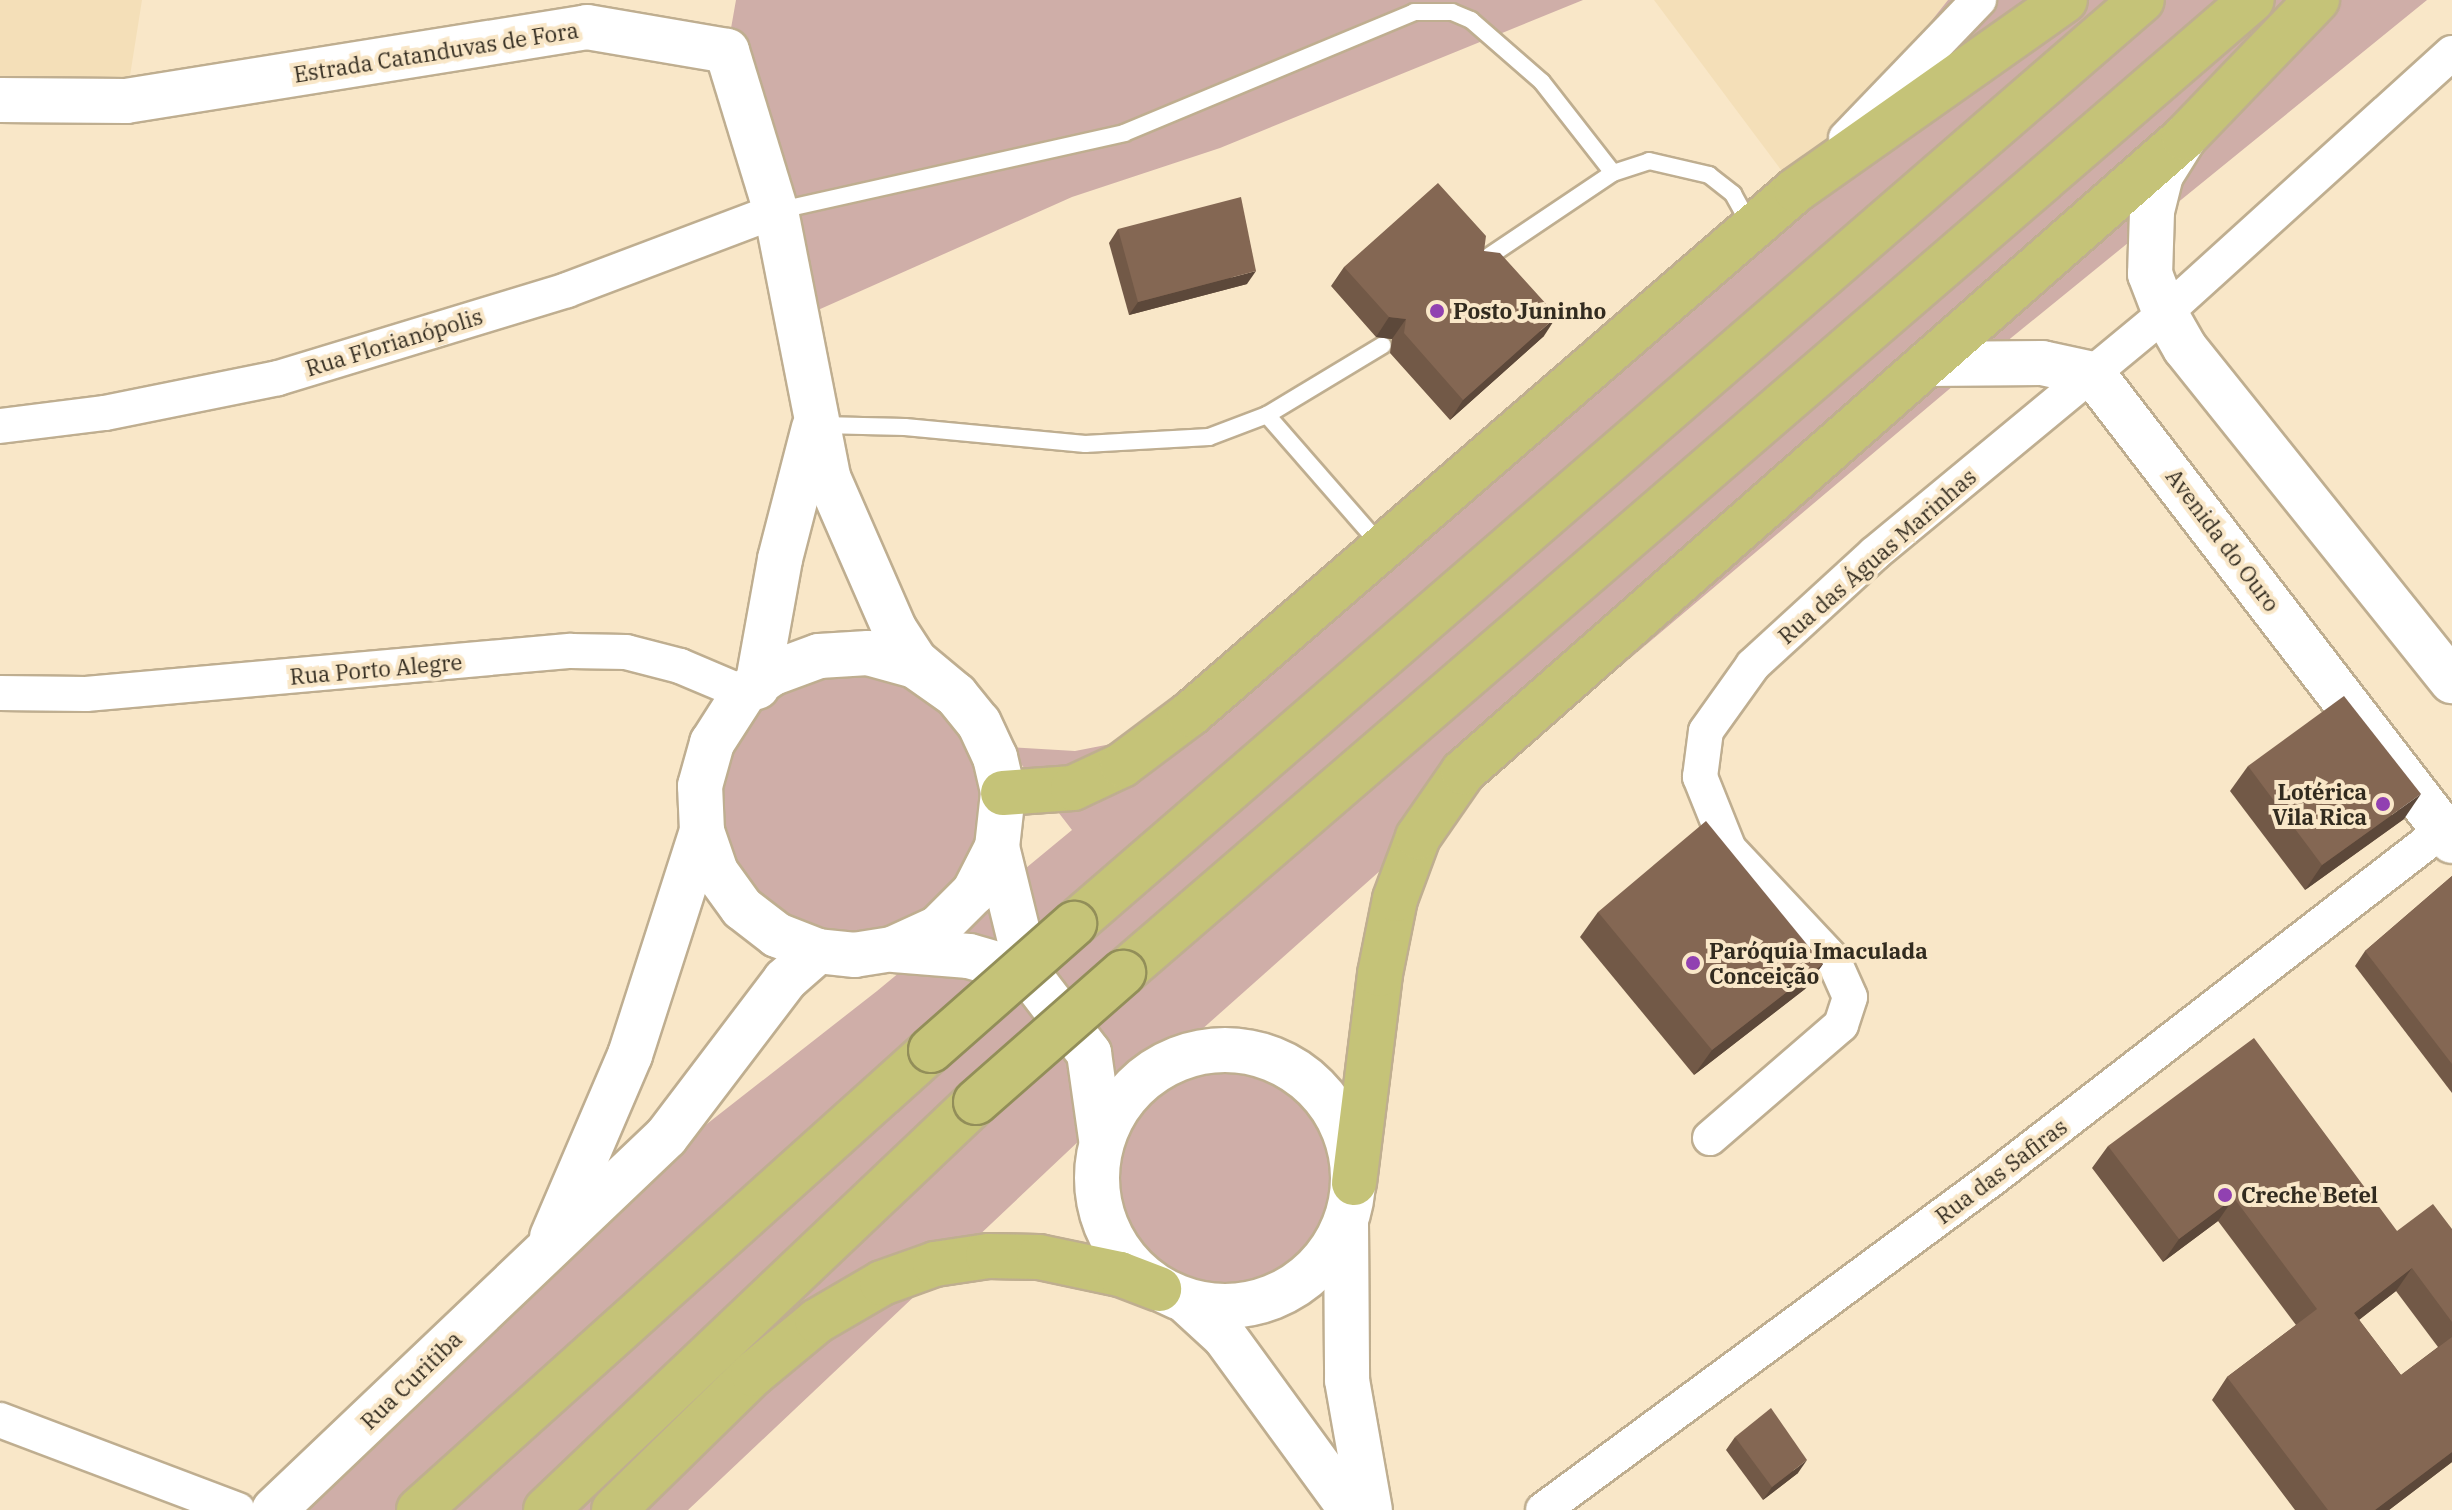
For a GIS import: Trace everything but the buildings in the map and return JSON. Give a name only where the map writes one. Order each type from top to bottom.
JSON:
[{"type":"highway","points":[[1003,793],[1073,788],[1122,765],[1190,714],[1796,190],[2065,0]]},
{"type":"highway","points":[[419,1510],[1074,924],[2142,0]]},
{"type":"highway","points":[[546,1510],[976,1102],[2252,0]]},
{"type":"highway","points":[[1350,1203],[1380,974],[1395,899],[1418,837],[1463,772],[2184,138],[2317,0]]},
{"type":"highway","points":[[614,1510],[753,1374],[817,1321],[882,1283],[935,1264],[988,1256],[1039,1257],[1120,1274],[1172,1295]]},
{"type":"main road","name":"Estrada Catanduvas de Fora","points":[[0,100],[126,101],[587,27],[727,51],[776,211],[815,425],[828,477],[895,630],[915,661],[956,695]]},
{"type":"main road","points":[[2184,138],[2161,175],[2152,212],[2150,274],[2165,313],[2185,348],[2452,681]]},
{"type":"main road","points":[[1927,364],[2042,363],[2093,374]]},
{"type":"main road","name":"Avenida do Ouro","points":[[2093,374],[2449,831]]},
{"type":"main road","points":[[751,690],[780,559],[815,425]]},
{"type":"main road","points":[[1028,973],[969,956],[892,949],[855,955],[818,951],[777,935],[742,908],[716,872],[702,831],[700,786],[712,743],[751,690],[773,673],[819,656],[868,653],[915,666],[956,695],[979,723],[995,757],[1003,793],[997,847],[1028,973],[1089,1053],[1101,1138]]},
{"type":"main road","points":[[547,1249],[630,1055],[702,831]]},
{"type":"main road","points":[[892,949],[938,928],[965,901],[997,847]]},
{"type":"main road","name":"Rua Curitiba","points":[[274,1510],[666,1137],[785,980],[818,951]]},
{"type":"main road","points":[[1214,1049],[1160,1065],[1118,1104],[1101,1138],[1095,1174],[1102,1219],[1125,1259],[1225,1337],[1351,1510]]},
{"type":"main road","points":[[1089,1053],[1214,1049],[1273,1059],[1311,1082],[1329,1103],[1349,1142],[1347,1380],[1370,1510]]},
{"type":"main road","points":[[1172,1295],[1238,1304],[1293,1288],[1332,1252],[1350,1203]]},
{"type":"street","points":[[1796,190],[1979,0]]},
{"type":"street","name":"Rua das Águas Marinhas","points":[[1710,1138],[1841,1025],[1850,997],[1834,961],[1729,849],[1700,777],[1706,731],[1753,665],[1874,554],[2165,313],[2452,53]]},
{"type":"street","name":"Rua Florianópolis","points":[[0,426],[105,413],[278,378],[567,290],[776,211]]},
{"type":"street","name":"Rua Porto Alegre","points":[[0,693],[86,694],[571,651],[626,652],[751,690]]},
{"type":"street","name":"Rua das Safiras","points":[[1543,1510],[1993,1178],[2449,831]]},
{"type":"street","points":[[0,1420],[238,1510]]},
{"type":"lane","points":[[776,211],[1124,133],[1414,12],[1452,12],[1471,20],[1542,82],[1613,173]]},
{"type":"lane","points":[[1479,264],[1613,173],[1649,161],[1709,175],[1733,194],[1752,228]]},
{"type":"lane","points":[[815,425],[905,427],[1085,444],[1209,437],[1267,415],[1383,345]]},
{"type":"lane","points":[[1267,415],[1382,547]]},
{"type":"shaded area","points":[[0,0],[142,0],[126,101],[0,100]]},
{"type":"shaded area","points":[[736,0],[1583,0],[1220,148],[1072,197],[809,314],[727,51]]},
{"type":"shaded area","points":[[1654,0],[1948,0],[1796,190]]},
{"type":"shaded area","points":[[1948,0],[2427,0],[1979,364],[1418,837],[1118,1104],[688,1510],[274,1510],[547,1249],[877,991],[1072,830],[1008,747],[1075,751],[1111,744],[1138,730],[1796,190]]},
{"type":"shaded area","points":[[829,659],[918,674],[987,752],[992,845],[914,936],[820,944],[723,875],[707,776],[731,723]]},
{"type":"shaded area","points":[[1225,1057],[1249,1059],[1271,1066],[1311,1092],[1337,1132],[1344,1154],[1344,1202],[1337,1224],[1311,1264],[1271,1290],[1249,1297],[1225,1299],[1201,1297],[1179,1290],[1139,1264],[1113,1224],[1106,1202],[1104,1178],[1106,1154],[1113,1132],[1139,1092],[1179,1066],[1201,1059]]},
{"type":"place","name":"Posto Juninho","points":[[1437,311]]},
{"type":"place","name":"Lotérica Vila Rica","points":[[2383,804]]},
{"type":"place","name":"Paróquia Imaculada Conceição","points":[[1693,963]]},
{"type":"place","name":"Creche Betel","points":[[2225,1195]]}]
